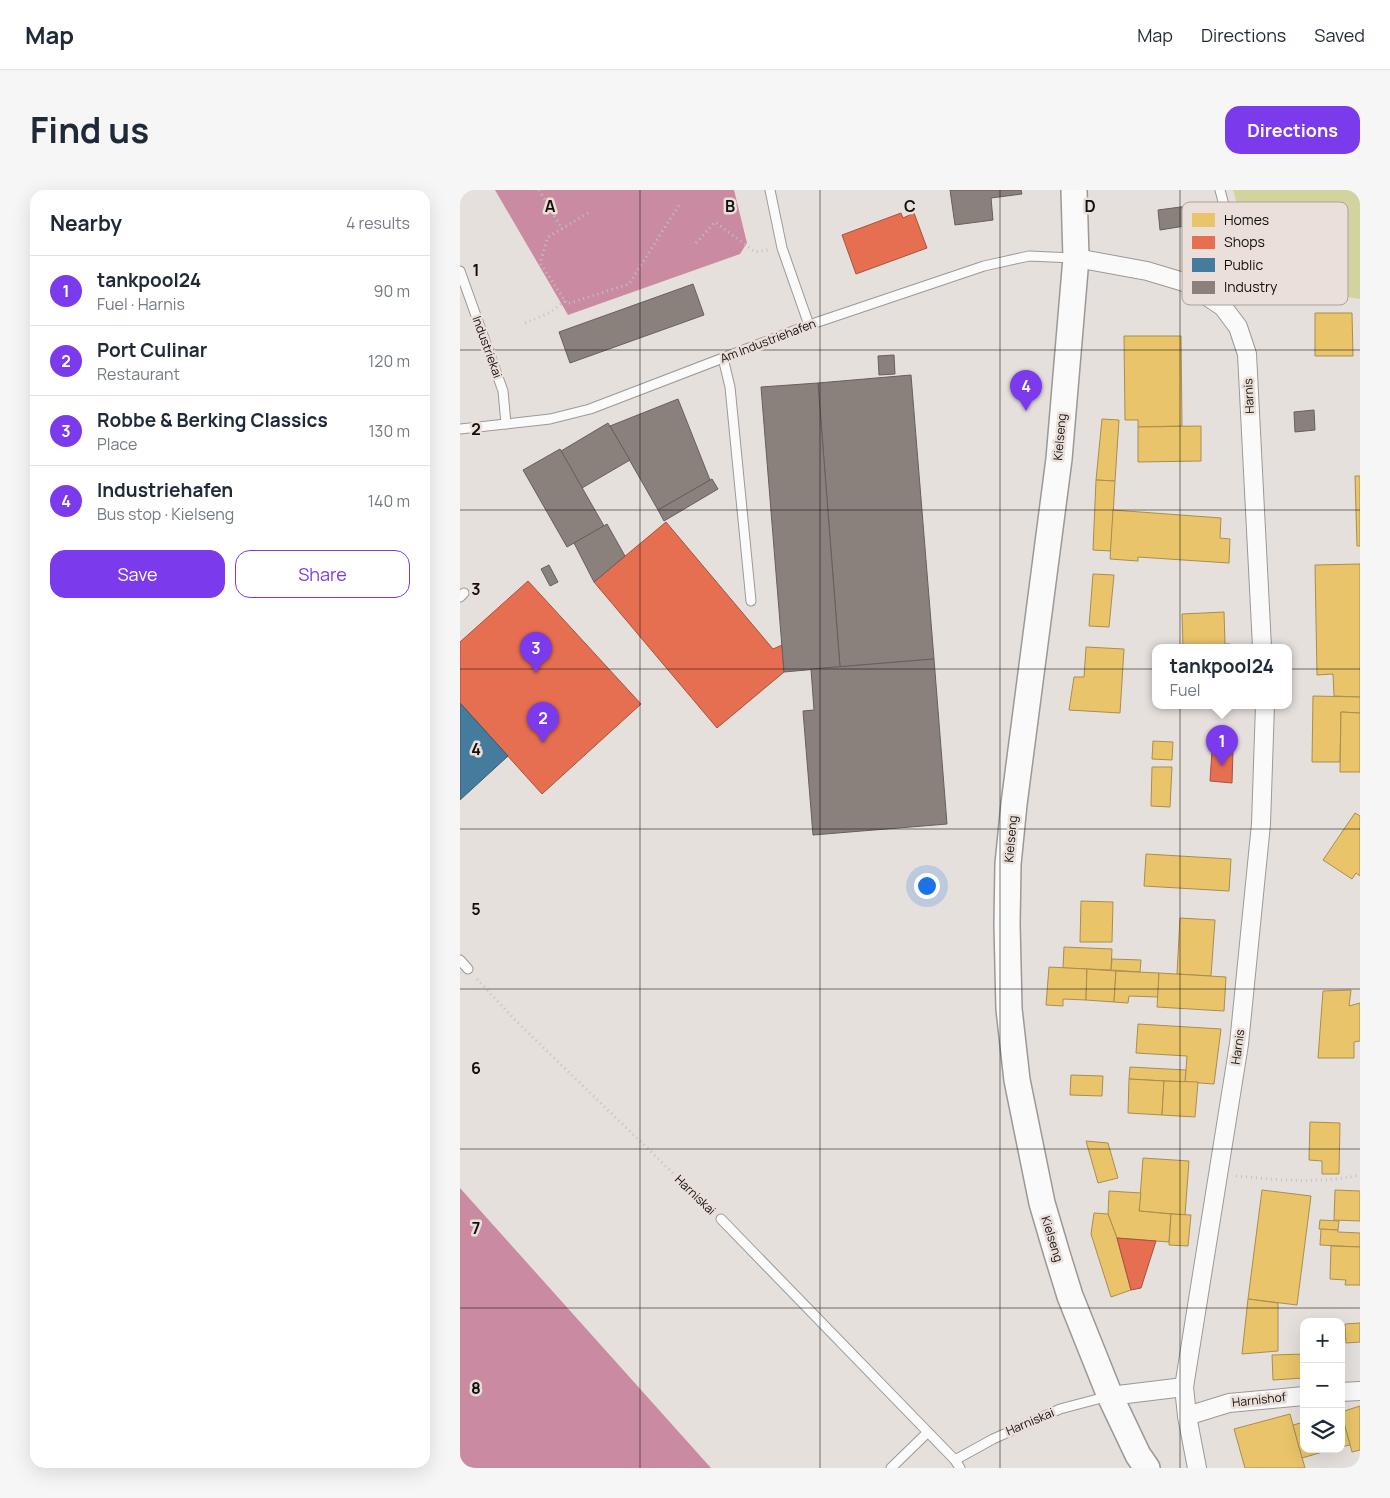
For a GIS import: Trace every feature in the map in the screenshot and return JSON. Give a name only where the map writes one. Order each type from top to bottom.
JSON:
[{"type":"street","name":"Kielseng","points":[[1074,190],[1076,258],[1059,459],[1014,804],[1008,864],[1009,1008],[1017,1080],[1042,1203],[1070,1296],[1110,1396],[1138,1455],[1147,1468]]},
{"type":"street","name":"Harnis","points":[[1076,258],[1147,271],[1182,282]]},
{"type":"street","name":"Harnis","points":[[1219,305],[1238,327],[1247,354],[1262,644]]},
{"type":"street","name":"Harnis","points":[[1197,1468],[1187,1416],[1184,1387],[1239,1044],[1261,824],[1265,709]]},
{"type":"street","points":[[1110,1396],[1184,1387]]},
{"type":"street","points":[[1345,1392],[1360,1391]]},
{"type":"street","name":"Harnishof","points":[[1187,1416],[1229,1402],[1300,1396]]},
{"type":"lane","points":[[770,190],[782,248],[808,325]]},
{"type":"lane","name":"Am Industriehafen","points":[[460,429],[550,419],[590,409],[808,325],[984,266],[1029,256],[1076,258]]},
{"type":"lane","name":"Industriekai","points":[[460,271],[504,391],[506,424]]},
{"type":"lane","points":[[723,358],[730,387],[751,601]]},
{"type":"lane","points":[[460,960],[468,969]]},
{"type":"lane","name":"Harniskai","points":[[721,1219],[958,1464],[993,1439],[1060,1409],[1110,1396]]},
{"type":"lane","points":[[891,1468],[927,1432]]},
{"type":"path","points":[[539,190],[562,229]]},
{"type":"path","points":[[588,213],[548,237],[540,263],[567,304],[629,284],[681,202]]},
{"type":"path","points":[[696,243],[715,222],[755,252]]},
{"type":"path","points":[[525,322],[549,313],[565,301]]},
{"type":"path","name":"Harniskai","points":[[468,969],[516,1021],[721,1219]]},
{"type":"path","points":[[1250,1177],[1294,1181],[1341,1179],[1360,1175]]},
{"type":"green space","points":[[1233,190],[1360,190],[1360,299],[1348,297],[1348,202],[1236,202]]},
{"type":"shaded area","points":[[495,190],[734,190],[747,243],[740,254],[568,315]]},
{"type":"shaded area","points":[[460,1188],[711,1468],[460,1468]]},
{"type":"building: Homes","points":[[1315,313],[1352,313],[1353,356],[1315,356]]},
{"type":"building: Homes","points":[[1124,336],[1181,336],[1182,426],[1138,427],[1138,420],[1125,420]]},
{"type":"building: Homes","points":[[1102,419],[1119,420],[1115,481],[1096,480]]},
{"type":"building: Homes","points":[[1201,426],[1201,461],[1138,462],[1138,427]]},
{"type":"building: Homes","points":[[1355,476],[1360,476],[1360,546],[1357,546]]},
{"type":"building: Homes","points":[[1096,480],[1115,481],[1111,551],[1093,550]]},
{"type":"building: Homes","points":[[1113,510],[1221,518],[1220,538],[1230,539],[1229,563],[1138,557],[1138,561],[1110,559]]},
{"type":"building: Homes","points":[[1360,564],[1360,697],[1334,696],[1333,674],[1317,675],[1315,565]]},
{"type":"building: Homes","points":[[1093,574],[1114,575],[1109,627],[1089,626]]},
{"type":"building: Homes","points":[[1224,612],[1225,644],[1183,644],[1182,614]]},
{"type":"building: Homes","points":[[1086,647],[1124,649],[1120,713],[1069,710],[1074,677],[1084,677]]},
{"type":"building: Homes","points":[[1313,696],[1360,697],[1360,713],[1341,712],[1340,762],[1312,762]]},
{"type":"building: Homes","points":[[1341,712],[1360,713],[1360,772],[1340,772]]},
{"type":"building: Homes","points":[[1153,741],[1173,742],[1172,760],[1152,759]]},
{"type":"building: Homes","points":[[1152,767],[1172,767],[1170,807],[1151,806]]},
{"type":"building: Homes","points":[[1355,813],[1360,816],[1360,876],[1356,873],[1352,879],[1323,860]]},
{"type":"building: Homes","points":[[1146,854],[1231,859],[1229,891],[1144,886]]},
{"type":"building: Homes","points":[[1081,901],[1113,902],[1112,942],[1080,942]]},
{"type":"building: Homes","points":[[1180,918],[1215,920],[1211,976],[1177,974]]},
{"type":"building: Homes","points":[[1064,947],[1112,949],[1111,970],[1063,968]]},
{"type":"building: Homes","points":[[1112,959],[1141,960],[1140,972],[1111,970]]},
{"type":"building: Homes","points":[[1049,967],[1087,969],[1086,1000],[1063,999],[1063,1006],[1046,1005]]},
{"type":"building: Homes","points":[[1087,969],[1116,971],[1114,1002],[1086,1000]]},
{"type":"building: Homes","points":[[1116,971],[1159,973],[1158,997],[1129,996],[1128,1003],[1114,1002]]},
{"type":"building: Homes","points":[[1159,973],[1226,977],[1224,1011],[1157,1007]]},
{"type":"building: Homes","points":[[1351,990],[1349,1006],[1360,1003],[1360,1041],[1354,1042],[1354,1058],[1318,1058],[1323,991]]},
{"type":"building: Homes","points":[[1138,1024],[1221,1029],[1214,1084],[1185,1082],[1187,1056],[1136,1053]]},
{"type":"building: Homes","points":[[1130,1067],[1186,1070],[1185,1082],[1129,1079]]},
{"type":"building: Homes","points":[[1071,1075],[1103,1076],[1102,1096],[1070,1095]]},
{"type":"building: Homes","points":[[1129,1079],[1164,1081],[1162,1115],[1128,1113]]},
{"type":"building: Homes","points":[[1164,1081],[1198,1082],[1195,1117],[1162,1115]]},
{"type":"building: Homes","points":[[1310,1122],[1340,1123],[1339,1174],[1322,1174],[1322,1161],[1309,1160]]},
{"type":"building: Homes","points":[[1086,1141],[1108,1143],[1118,1178],[1098,1183]]},
{"type":"building: Homes","points":[[1143,1158],[1189,1161],[1185,1215],[1139,1211]]},
{"type":"building: Homes","points":[[1262,1190],[1311,1196],[1297,1305],[1248,1299]]},
{"type":"building: Homes","points":[[1335,1190],[1360,1191],[1360,1221],[1334,1220]]},
{"type":"building: Homes","points":[[1109,1191],[1141,1193],[1139,1211],[1171,1214],[1169,1242],[1117,1238],[1108,1214]]},
{"type":"building: Homes","points":[[1094,1213],[1108,1214],[1117,1238],[1131,1290],[1111,1297],[1091,1234]]},
{"type":"building: Homes","points":[[1171,1214],[1191,1215],[1188,1246],[1169,1245]]},
{"type":"building: Homes","points":[[1320,1220],[1339,1221],[1338,1230],[1319,1229]]},
{"type":"building: Homes","points":[[1321,1229],[1360,1233],[1360,1247],[1320,1245]]},
{"type":"building: Homes","points":[[1331,1246],[1360,1247],[1360,1285],[1345,1285],[1346,1280],[1330,1279]]},
{"type":"building: Homes","points":[[1248,1299],[1278,1303],[1278,1351],[1242,1354]]},
{"type":"building: Homes","points":[[1360,1323],[1360,1342],[1346,1343],[1345,1324]]},
{"type":"building: Homes","points":[[1300,1354],[1300,1378],[1273,1380],[1272,1355]]},
{"type":"building: Homes","points":[[1360,1406],[1360,1450],[1352,1452],[1345,1427],[1345,1411]]},
{"type":"building: Homes","points":[[1290,1414],[1305,1468],[1245,1468],[1234,1429]]},
{"type":"building: Homes","points":[[1300,1423],[1300,1451],[1293,1425]]},
{"type":"building: Homes","points":[[1345,1427],[1350,1445],[1345,1446]]},
{"type":"building: Homes","points":[[1301,1453],[1319,1453],[1302,1458]]},
{"type":"building: Shops","points":[[901,213],[903,218],[914,213],[927,248],[856,274],[842,235]]},
{"type":"building: Shops","points":[[666,522],[773,649],[782,645],[784,672],[717,728],[594,582]]},
{"type":"building: Shops","points":[[528,581],[641,704],[542,794],[460,703],[460,642]]},
{"type":"building: Shops","points":[[1212,750],[1233,751],[1232,783],[1210,781]]},
{"type":"building: Shops","points":[[1117,1238],[1156,1241],[1141,1288],[1131,1290]]},
{"type":"building: Public","points":[[460,703],[508,756],[460,800]]},
{"type":"building: Industry","points":[[950,190],[1021,190],[1022,194],[991,198],[993,220],[955,225]]},
{"type":"building: Industry","points":[[1182,207],[1182,226],[1160,230],[1158,210]]},
{"type":"building: Industry","points":[[693,284],[704,315],[570,363],[559,332]]},
{"type":"building: Industry","points":[[894,355],[895,374],[879,375],[878,356]]},
{"type":"building: Industry","points":[[911,375],[934,659],[840,667],[818,383]]},
{"type":"building: Industry","points":[[818,383],[840,667],[784,672],[761,387]]},
{"type":"building: Industry","points":[[678,399],[710,480],[658,510],[610,426]]},
{"type":"building: Industry","points":[[1314,410],[1315,430],[1295,432],[1294,412]]},
{"type":"building: Industry","points":[[608,423],[630,460],[582,488],[561,451]]},
{"type":"building: Industry","points":[[560,449],[604,526],[567,547],[523,470]]},
{"type":"building: Industry","points":[[712,479],[718,489],[664,521],[658,510]]},
{"type":"building: Industry","points":[[607,524],[625,556],[594,582],[574,543]]},
{"type":"building: Industry","points":[[549,565],[558,582],[550,586],[541,569]]},
{"type":"building: Industry","points":[[934,659],[947,824],[813,835],[803,711],[814,710],[811,669]]},
{"type":"place","name":"Industriehafen","points":[[1026,411]]},
{"type":"place","name":"Robbe & Berking Classics","points":[[536,673]]},
{"type":"place","name":"Port Culinar","points":[[543,743]]},
{"type":"place","name":"tankpool24","points":[[1222,766]]}]
